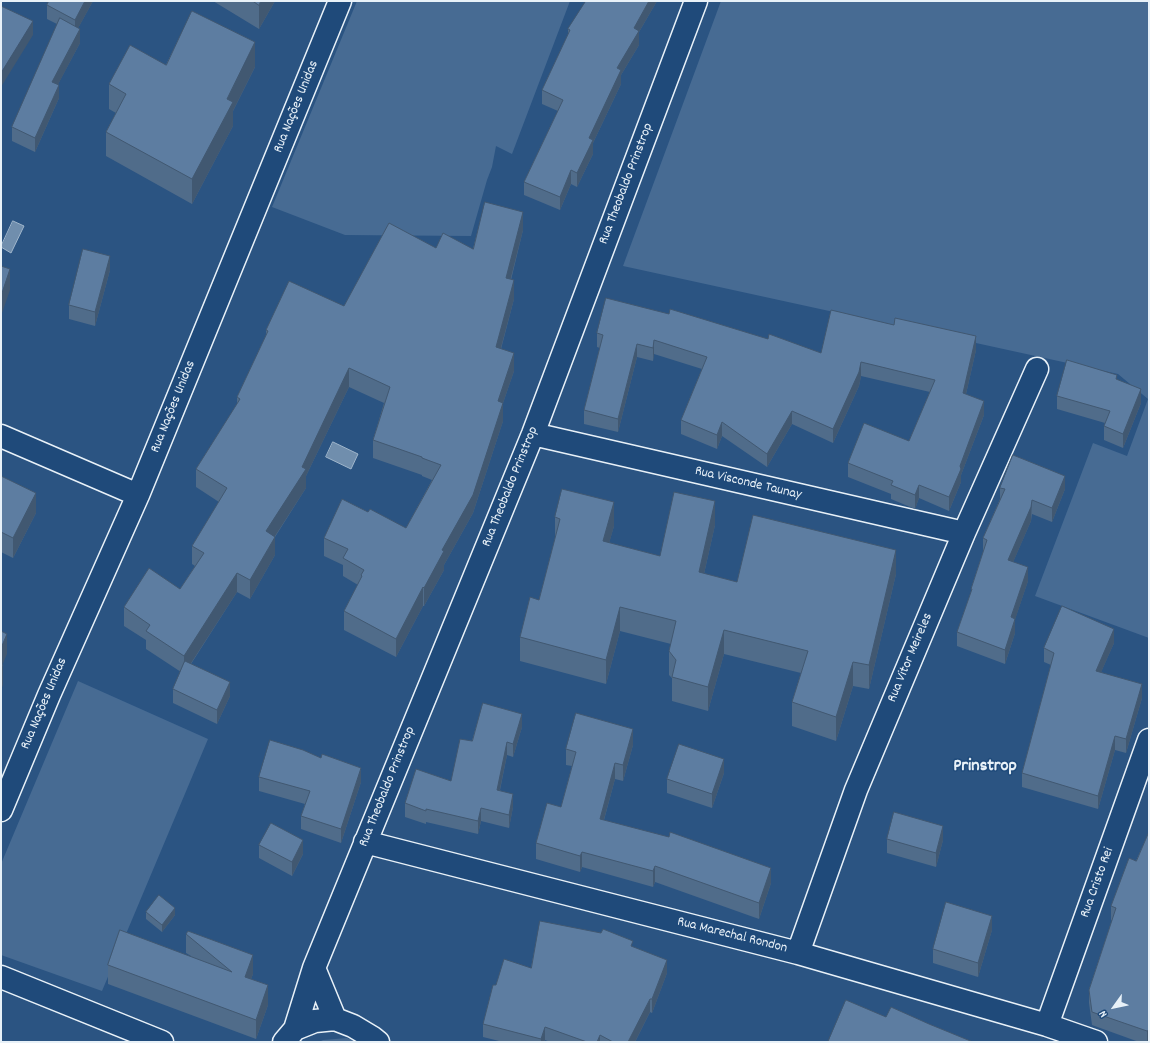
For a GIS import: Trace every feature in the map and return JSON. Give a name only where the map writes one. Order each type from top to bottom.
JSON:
[{"type":"street","name":"Rua Nações Unidas","points":[[1,810],[49,695],[138,495],[340,1]]},
{"type":"street","name":"Rua Theobaldo Prinstrop","points":[[289,1035],[314,968],[533,434],[696,1]]},
{"type":"street","name":"Rua Vitor Meireles","points":[[798,953],[856,790],[964,533],[1037,369]]},
{"type":"street","name":"Rua Visconde Taunay","points":[[533,434],[964,533]]},
{"type":"street","points":[[1,436],[138,495]]},
{"type":"street","name":"Rua Cristo Rei","points":[[1047,1025],[1149,740]]},
{"type":"street","name":"Rua Marechal Rondon","points":[[366,842],[798,953],[1047,1025],[1096,1042]]},
{"type":"street","points":[[314,968],[335,1019]]},
{"type":"street","points":[[1,977],[162,1042]]},
{"type":"street","name":"Rua Theobaldo Prinstrop","points":[[289,1035],[315,1021],[335,1019],[353,1026],[378,1042]]},
{"type":"shaded area","points":[[357,1],[570,1],[512,154],[496,146],[492,167],[471,236],[345,235],[272,207]]},
{"type":"shaded area","points":[[721,1],[1149,1],[1149,638],[1035,596],[1093,443],[1127,456],[1148,399],[1118,374],[623,266]]},
{"type":"shaded area","points":[[13,221],[24,226],[11,253],[1,247]]},
{"type":"shaded area","points":[[333,442],[358,454],[351,469],[326,457]]},
{"type":"shaded area","points":[[78,681],[208,739],[102,991],[1,955],[1,864]]},
{"type":"shaded area","points":[[347,1038],[357,1042],[319,1042],[323,1040]]},
{"type":"building","points":[[49,1],[85,1],[75,20],[47,5]]},
{"type":"building","points":[[253,1],[261,1],[259,5]]},
{"type":"building","points":[[586,1],[649,1],[634,28],[639,31],[617,68],[621,70],[589,138],[593,140],[577,173],[571,170],[560,197],[524,182],[563,100],[542,90],[570,30],[568,29]]},
{"type":"building","points":[[1,6],[33,21],[1,73]]},
{"type":"building","points":[[192,11],[255,42],[227,99],[233,102],[192,179],[106,132],[126,94],[109,84],[130,45],[166,65]]},
{"type":"building","points":[[60,18],[80,29],[52,82],[59,85],[35,138],[12,127]]},
{"type":"building","points":[[485,202],[523,212],[506,278],[514,280],[496,347],[514,353],[498,401],[503,403],[473,495],[442,550],[444,551],[396,639],[344,611],[364,570],[343,558],[348,549],[324,538],[342,499],[368,512],[370,509],[406,528],[441,465],[373,440],[390,387],[349,368],[302,467],[306,469],[266,531],[275,537],[250,580],[237,573],[184,656],[146,631],[150,625],[124,607],[149,568],[180,589],[204,553],[192,546],[227,488],[196,469],[240,399],[237,397],[268,331],[266,330],[289,281],[344,306],[389,223],[436,248],[443,233],[473,249]]},
{"type":"building","points":[[83,249],[110,256],[95,312],[69,305]]},
{"type":"building","points":[[1,266],[10,269],[1,296]]},
{"type":"building","points":[[606,298],[669,314],[670,309],[768,339],[769,334],[821,353],[831,310],[894,325],[895,318],[976,336],[963,393],[984,401],[960,466],[961,469],[949,497],[919,485],[915,495],[891,485],[893,481],[848,463],[864,423],[909,441],[935,380],[861,362],[859,372],[833,429],[792,411],[767,454],[722,422],[717,435],[681,420],[707,357],[654,340],[653,348],[637,344],[618,419],[584,410],[603,335],[597,333]]},
{"type":"building","points":[[1067,360],[1117,375],[1116,379],[1141,389],[1123,434],[1104,426],[1110,411],[1057,396]]},
{"type":"building","points":[[1013,455],[1065,476],[1052,508],[1032,500],[1031,507],[1008,560],[1028,567],[1011,617],[1015,619],[1005,650],[957,632],[987,540],[983,538],[1005,489],[1000,488]]},
{"type":"building","points":[[1,476],[36,493],[13,538],[1,532]]},
{"type":"building","points":[[562,489],[614,502],[603,541],[660,556],[674,492],[715,501],[699,572],[737,582],[753,515],[896,550],[869,665],[853,662],[836,717],[792,702],[808,651],[724,630],[708,687],[672,677],[676,660],[669,651],[676,621],[620,607],[606,660],[520,637],[530,597],[539,600],[560,519],[555,517]]},
{"type":"building","points":[[1062,606],[1114,629],[1096,671],[1142,684],[1126,739],[1115,736],[1098,796],[1022,773],[1054,653],[1044,648]]},
{"type":"building","points":[[1,631],[7,634],[1,648]]},
{"type":"building","points":[[185,661],[230,682],[217,710],[173,689]]},
{"type":"building","points":[[483,703],[522,714],[513,744],[507,742],[497,790],[513,794],[509,815],[481,808],[478,821],[426,809],[426,811],[405,803],[416,769],[451,781],[460,739],[472,741]]},
{"type":"building","points":[[576,713],[633,729],[623,765],[615,763],[600,819],[669,837],[670,832],[771,868],[759,903],[655,866],[653,871],[582,852],[580,856],[536,843],[547,803],[561,807],[576,752],[566,749]]},
{"type":"building","points":[[270,740],[303,750],[321,758],[322,754],[361,768],[341,829],[301,816],[310,791],[259,777]]},
{"type":"building","points":[[679,744],[724,759],[712,794],[667,779]]},
{"type":"building","points":[[894,812],[943,826],[936,853],[887,839]]},
{"type":"building","points":[[271,823],[303,840],[292,862],[259,845]]},
{"type":"building","points":[[1149,832],[1149,1030],[1147,1031],[1092,1012],[1089,990],[1116,908],[1111,906],[1129,858],[1136,861]]},
{"type":"building","points":[[159,895],[175,908],[162,925],[146,912]]},
{"type":"building","points":[[946,902],[992,916],[978,963],[933,949]]},
{"type":"building","points":[[540,921],[601,933],[603,929],[633,941],[631,946],[667,960],[652,999],[650,999],[628,1042],[613,1042],[600,1035],[597,1042],[587,1042],[545,1027],[541,1039],[483,1024],[493,985],[496,985],[504,959],[531,968]]},
{"type":"building","points":[[120,930],[232,972],[186,934],[188,931],[253,955],[245,977],[268,985],[256,1020],[108,965]]},
{"type":"building","points":[[846,1000],[886,1017],[891,1007],[973,1042],[828,1042]]},
{"type":"district","name":"Prinstrop","points":[[985,768]]}]
